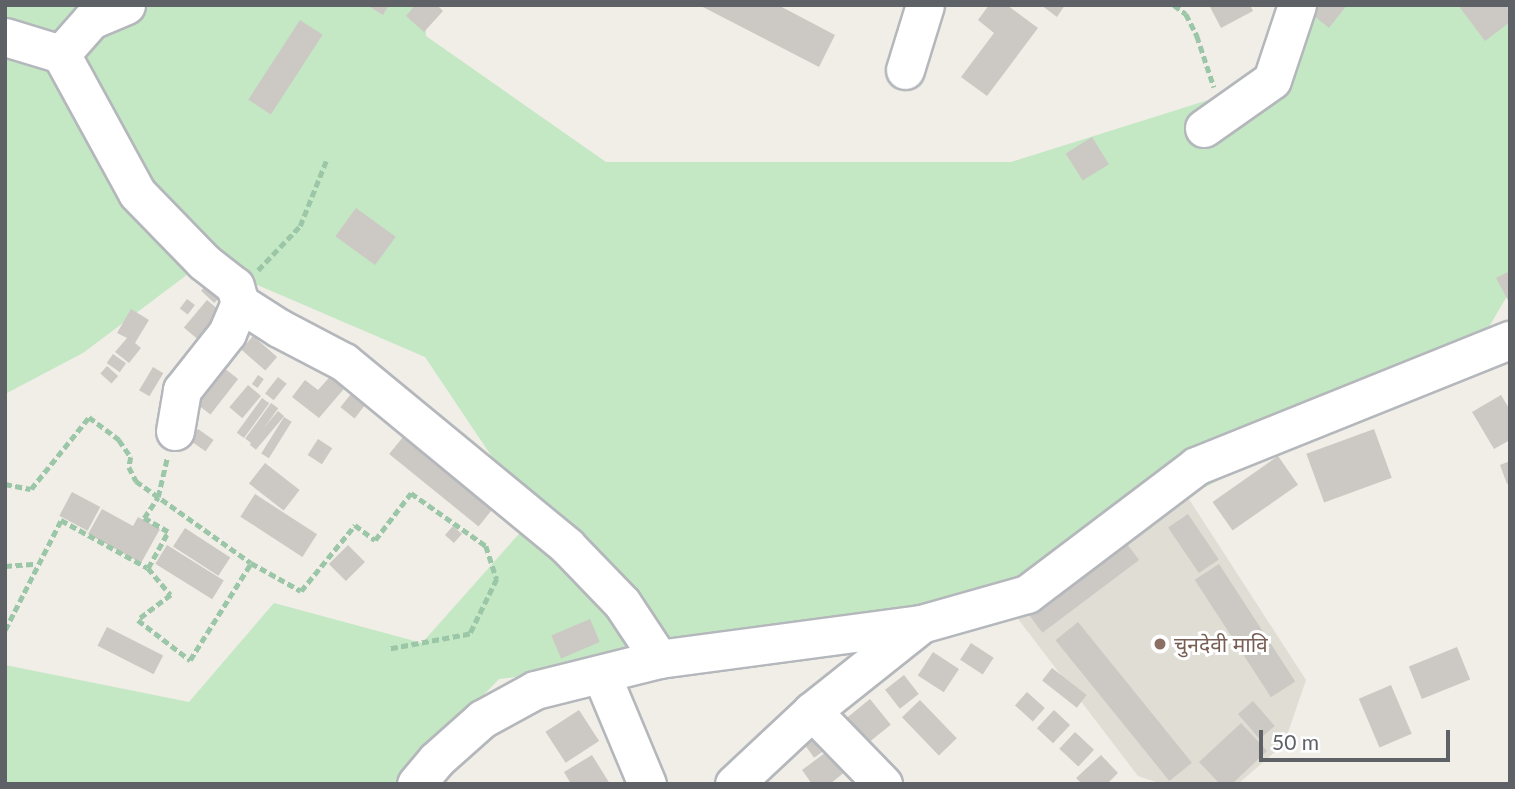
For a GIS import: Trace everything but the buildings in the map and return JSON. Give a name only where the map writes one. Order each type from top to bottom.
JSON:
[{"type":"street","points":[[61,54],[87,13],[126,5]]},
{"type":"street","points":[[905,70],[925,5]]},
{"type":"street","points":[[1216,120],[1272,80],[1297,5]]},
{"type":"street","points":[[5,37],[61,54],[137,193],[237,295],[279,328],[344,362],[567,546],[622,603],[659,659]]},
{"type":"street","points":[[175,431],[182,390],[227,333],[237,295]]},
{"type":"street","points":[[416,784],[436,760],[482,719],[535,690],[659,659],[921,624],[1027,594],[1196,466],[1510,340]]},
{"type":"street","points":[[734,784],[812,711],[921,624]]},
{"type":"street","points":[[601,674],[647,784]]},
{"type":"street","points":[[812,711],[883,784]]},
{"type":"path","points":[[1174,5],[1186,14],[1197,36],[1210,81],[1216,120]]},
{"type":"path","points":[[237,295],[300,226],[326,161]]},
{"type":"path","points":[[5,484],[31,489],[89,417],[119,440],[131,457],[129,467],[136,481],[251,563],[301,591],[355,525],[376,540],[411,493],[486,546],[497,579],[470,634],[389,649]]},
{"type":"path","points":[[148,568],[168,532],[144,518],[158,497],[175,431]]},
{"type":"path","points":[[5,630],[36,564],[61,520],[148,568],[171,595],[138,620],[190,660],[251,563]]},
{"type":"path","points":[[5,566],[36,564]]},
{"type":"shaded area","name":"चुनदेवी मावि","points":[[1187,496],[1306,680],[1284,744],[1238,784],[1162,784],[1138,776],[1009,607]]},
{"type":"green space","points":[[5,5],[425,5],[426,36],[606,162],[1011,162],[1272,80],[1298,5],[1510,5],[1510,291],[1473,354],[1187,496],[1027,594],[659,659],[499,679],[398,784],[5,784],[5,665],[189,702],[274,603],[422,643],[533,518],[425,357],[204,262],[83,353],[5,394]]},
{"type":"place","name":"चुनदेवी मावि","points":[[1160,644]]}]
